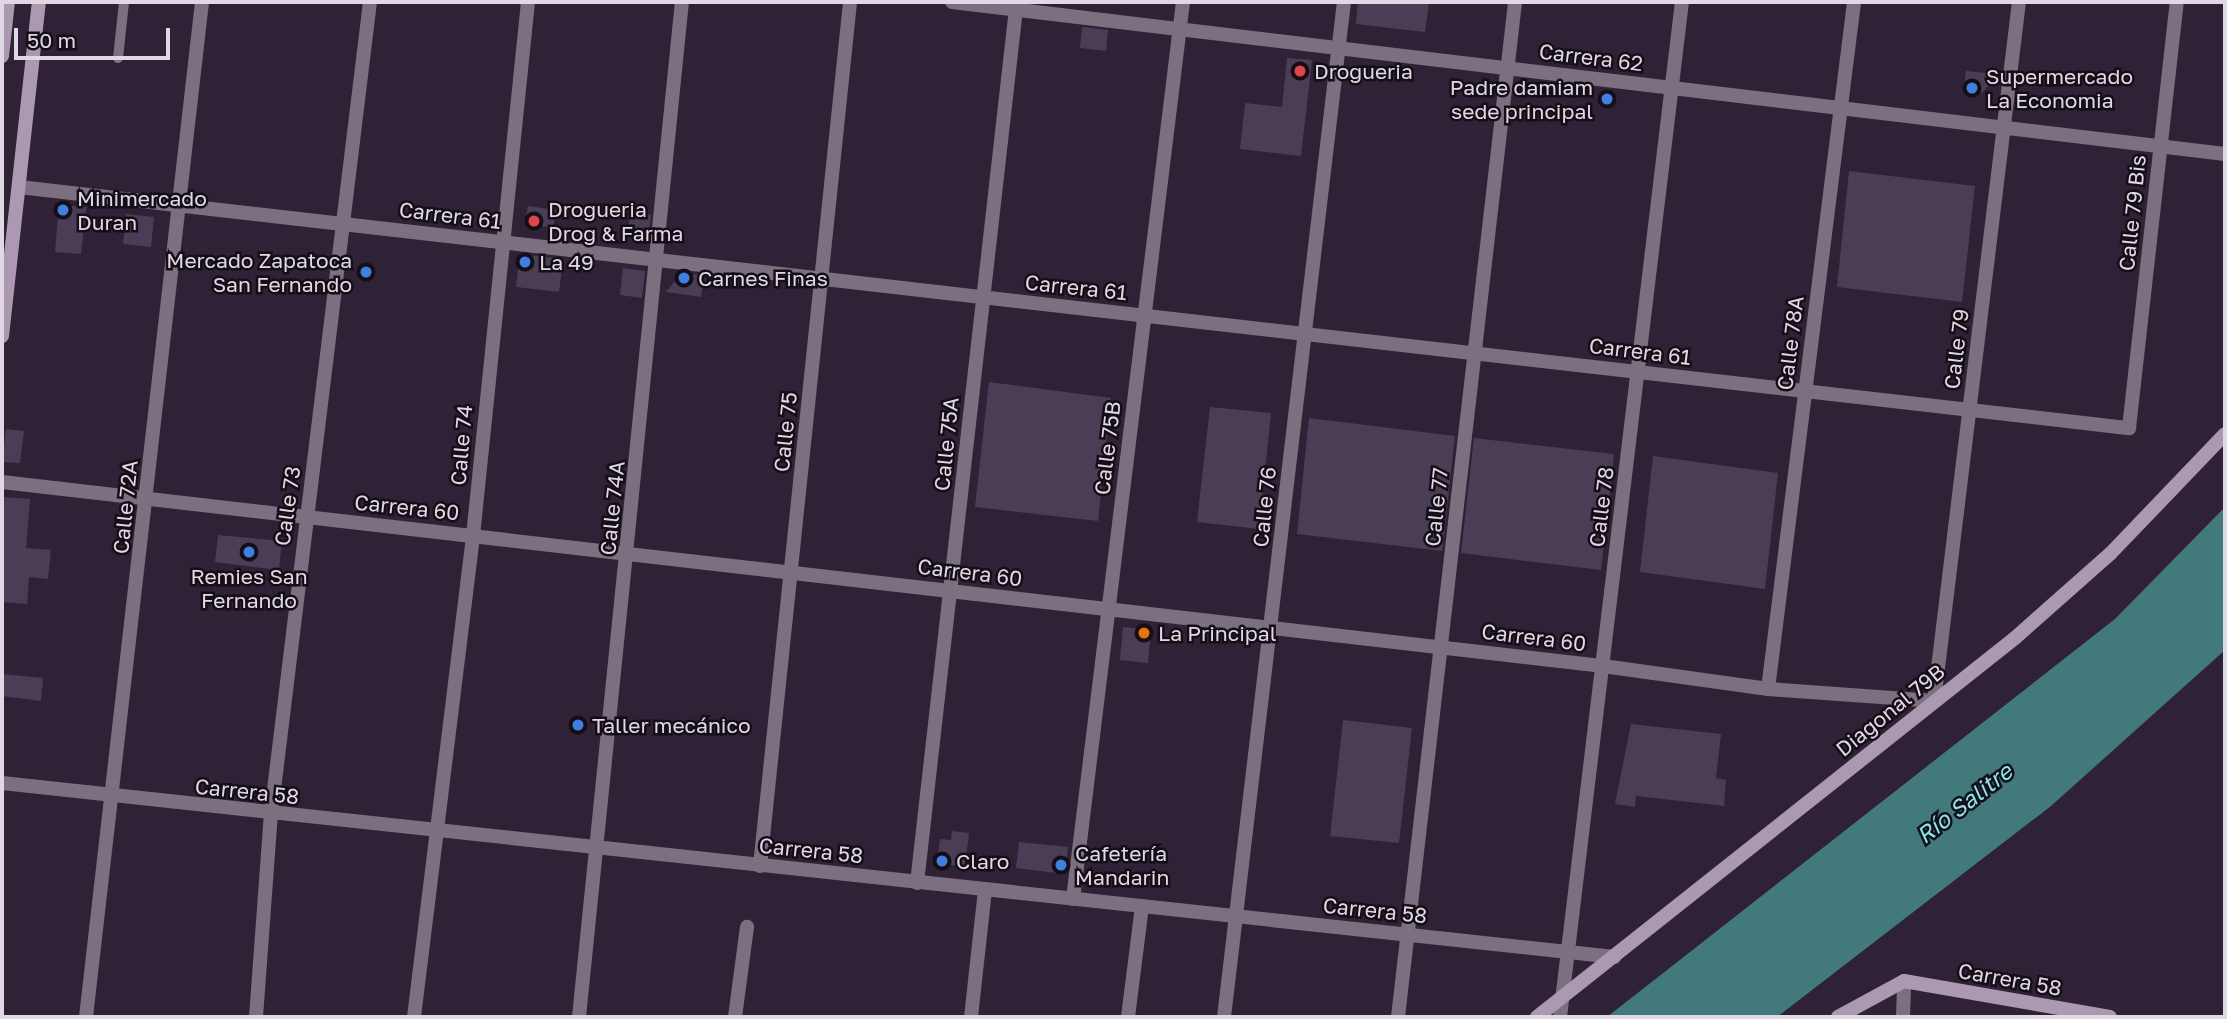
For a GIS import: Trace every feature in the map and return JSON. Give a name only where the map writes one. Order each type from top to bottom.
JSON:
[{"type":"main road","points":[[2,56],[8,2]]},
{"type":"main road","points":[[2,335],[39,2]]},
{"type":"main road","name":"Diagonal 79B","points":[[1538,1017],[1934,701],[2110,554],[2225,434]]},
{"type":"main road","points":[[1838,1017],[1873,992],[1904,981]]},
{"type":"main road","name":"Carrera 58","points":[[1904,981],[2105,1017]]},
{"type":"street","name":"Calle 72A","points":[[86,1017],[114,798],[202,2]]},
{"type":"street","name":"Calle 73","points":[[256,1017],[271,814],[370,2]]},
{"type":"street","name":"Calle 74","points":[[414,1017],[473,536],[501,242],[528,2]]},
{"type":"street","name":"Calle 74A","points":[[579,1017],[629,554],[681,2]]},
{"type":"street","name":"Calle 75","points":[[760,866],[850,2]]},
{"type":"street","name":"Carrera 62","points":[[952,2],[1016,9],[1065,8],[1180,29],[2225,154]]},
{"type":"street","name":"Calle 75B","points":[[1073,899],[1183,2]]},
{"type":"street","name":"Calle 76","points":[[1224,1017],[1343,2]]},
{"type":"street","name":"Calle 77","points":[[1398,1017],[1515,2]]},
{"type":"street","name":"Calle 78","points":[[1560,1017],[1682,2]]},
{"type":"street","name":"Calle 78A","points":[[1768,689],[1854,2]]},
{"type":"street","name":"Calle 79","points":[[1934,701],[2019,2]]},
{"type":"street","name":"Calle 79 Bis","points":[[2129,428],[2177,2]]},
{"type":"street","name":"Calle 75A","points":[[917,883],[1016,9]]},
{"type":"street","name":"Carrera 61","points":[[19,187],[2129,428]]},
{"type":"street","name":"Carrera 60","points":[[2,482],[1442,647],[1768,689],[1934,701]]},
{"type":"street","name":"Carrera 58","points":[[2,783],[435,834],[597,848],[1615,957]]},
{"type":"street","points":[[971,1017],[985,890]]},
{"type":"street","points":[[1128,1017],[1142,906]]},
{"type":"street","points":[[735,1017],[747,926]]},
{"type":"street","points":[[1903,1017],[1904,981]]},
{"type":"lane","points":[[118,58],[124,2]]},
{"type":"water","name":"Río Salitre","points":[[2225,507],[2225,650],[2051,806],[1777,1017],[1607,1017],[2115,619]]},
{"type":"building","points":[[1358,2],[1429,2],[1425,32],[1356,24]]},
{"type":"building","points":[[1082,27],[1108,30],[1106,51],[1080,48]]},
{"type":"building","points":[[1287,58],[1312,60],[1301,156],[1240,149],[1245,103],[1282,107]]},
{"type":"building","points":[[1966,71],[1998,74],[1982,93],[1964,90]]},
{"type":"building","points":[[1849,171],[1975,186],[1962,302],[1837,287]]},
{"type":"building","points":[[59,205],[86,207],[81,254],[55,252]]},
{"type":"building","points":[[528,206],[556,210],[553,228],[525,223]]},
{"type":"building","points":[[630,213],[651,215],[649,235],[628,233]]},
{"type":"building","points":[[126,214],[154,217],[151,247],[123,244]]},
{"type":"building","points":[[527,255],[563,259],[559,292],[516,287],[519,260]]},
{"type":"building","points":[[623,268],[645,271],[642,298],[620,295]]},
{"type":"building","points":[[681,274],[704,275],[701,297],[666,292]]},
{"type":"building","points":[[989,382],[1111,398],[1098,521],[975,507]]},
{"type":"building","points":[[1210,407],[1271,413],[1259,529],[1197,522]]},
{"type":"building","points":[[1309,418],[1455,436],[1442,551],[1297,534]]},
{"type":"building","points":[[6,429],[24,431],[20,463],[2,462]]},
{"type":"building","points":[[1474,438],[1614,454],[1601,570],[1461,553]]},
{"type":"building","points":[[1653,456],[1778,473],[1765,589],[1640,572]]},
{"type":"building","points":[[2,497],[30,499],[26,548],[51,550],[48,579],[29,577],[27,604],[2,602]]},
{"type":"building","name":"Remies San Fernando","points":[[218,535],[282,541],[279,570],[215,562]]},
{"type":"building","points":[[1123,627],[1151,630],[1148,663],[1120,660]]},
{"type":"building","points":[[2,674],[43,678],[41,701],[2,696]]},
{"type":"building","points":[[1343,720],[1412,728],[1399,843],[1330,836]]},
{"type":"building","points":[[1631,724],[1721,734],[1716,778],[1726,780],[1724,806],[1636,796],[1635,807],[1615,804]]},
{"type":"building","points":[[952,831],[969,833],[965,867],[937,863],[940,839],[951,840]]},
{"type":"building","points":[[1019,842],[1068,847],[1065,874],[1016,868]]},
{"type":"place","name":"Drogueria","points":[[1300,71]]},
{"type":"place","name":"Supermercado La Economia","points":[[1972,88]]},
{"type":"place","name":"Padre damiam sede principal","points":[[1607,99]]},
{"type":"place","name":"Minimercado Duran","points":[[63,210]]},
{"type":"place","name":"Drogueria Drog & Farma","points":[[534,221]]},
{"type":"place","name":"La 49","points":[[525,262]]},
{"type":"place","name":"Mercado Zapatoca San Fernando","points":[[366,272]]},
{"type":"place","name":"Carnes Finas","points":[[684,278]]},
{"type":"place","name":"Remies San Fernando","points":[[249,552]]},
{"type":"place","name":"La Principal","points":[[1144,633]]},
{"type":"place","name":"Taller mecánico","points":[[578,725]]},
{"type":"place","name":"Claro","points":[[942,861]]},
{"type":"place","name":"Cafetería Mandarin","points":[[1061,865]]}]
